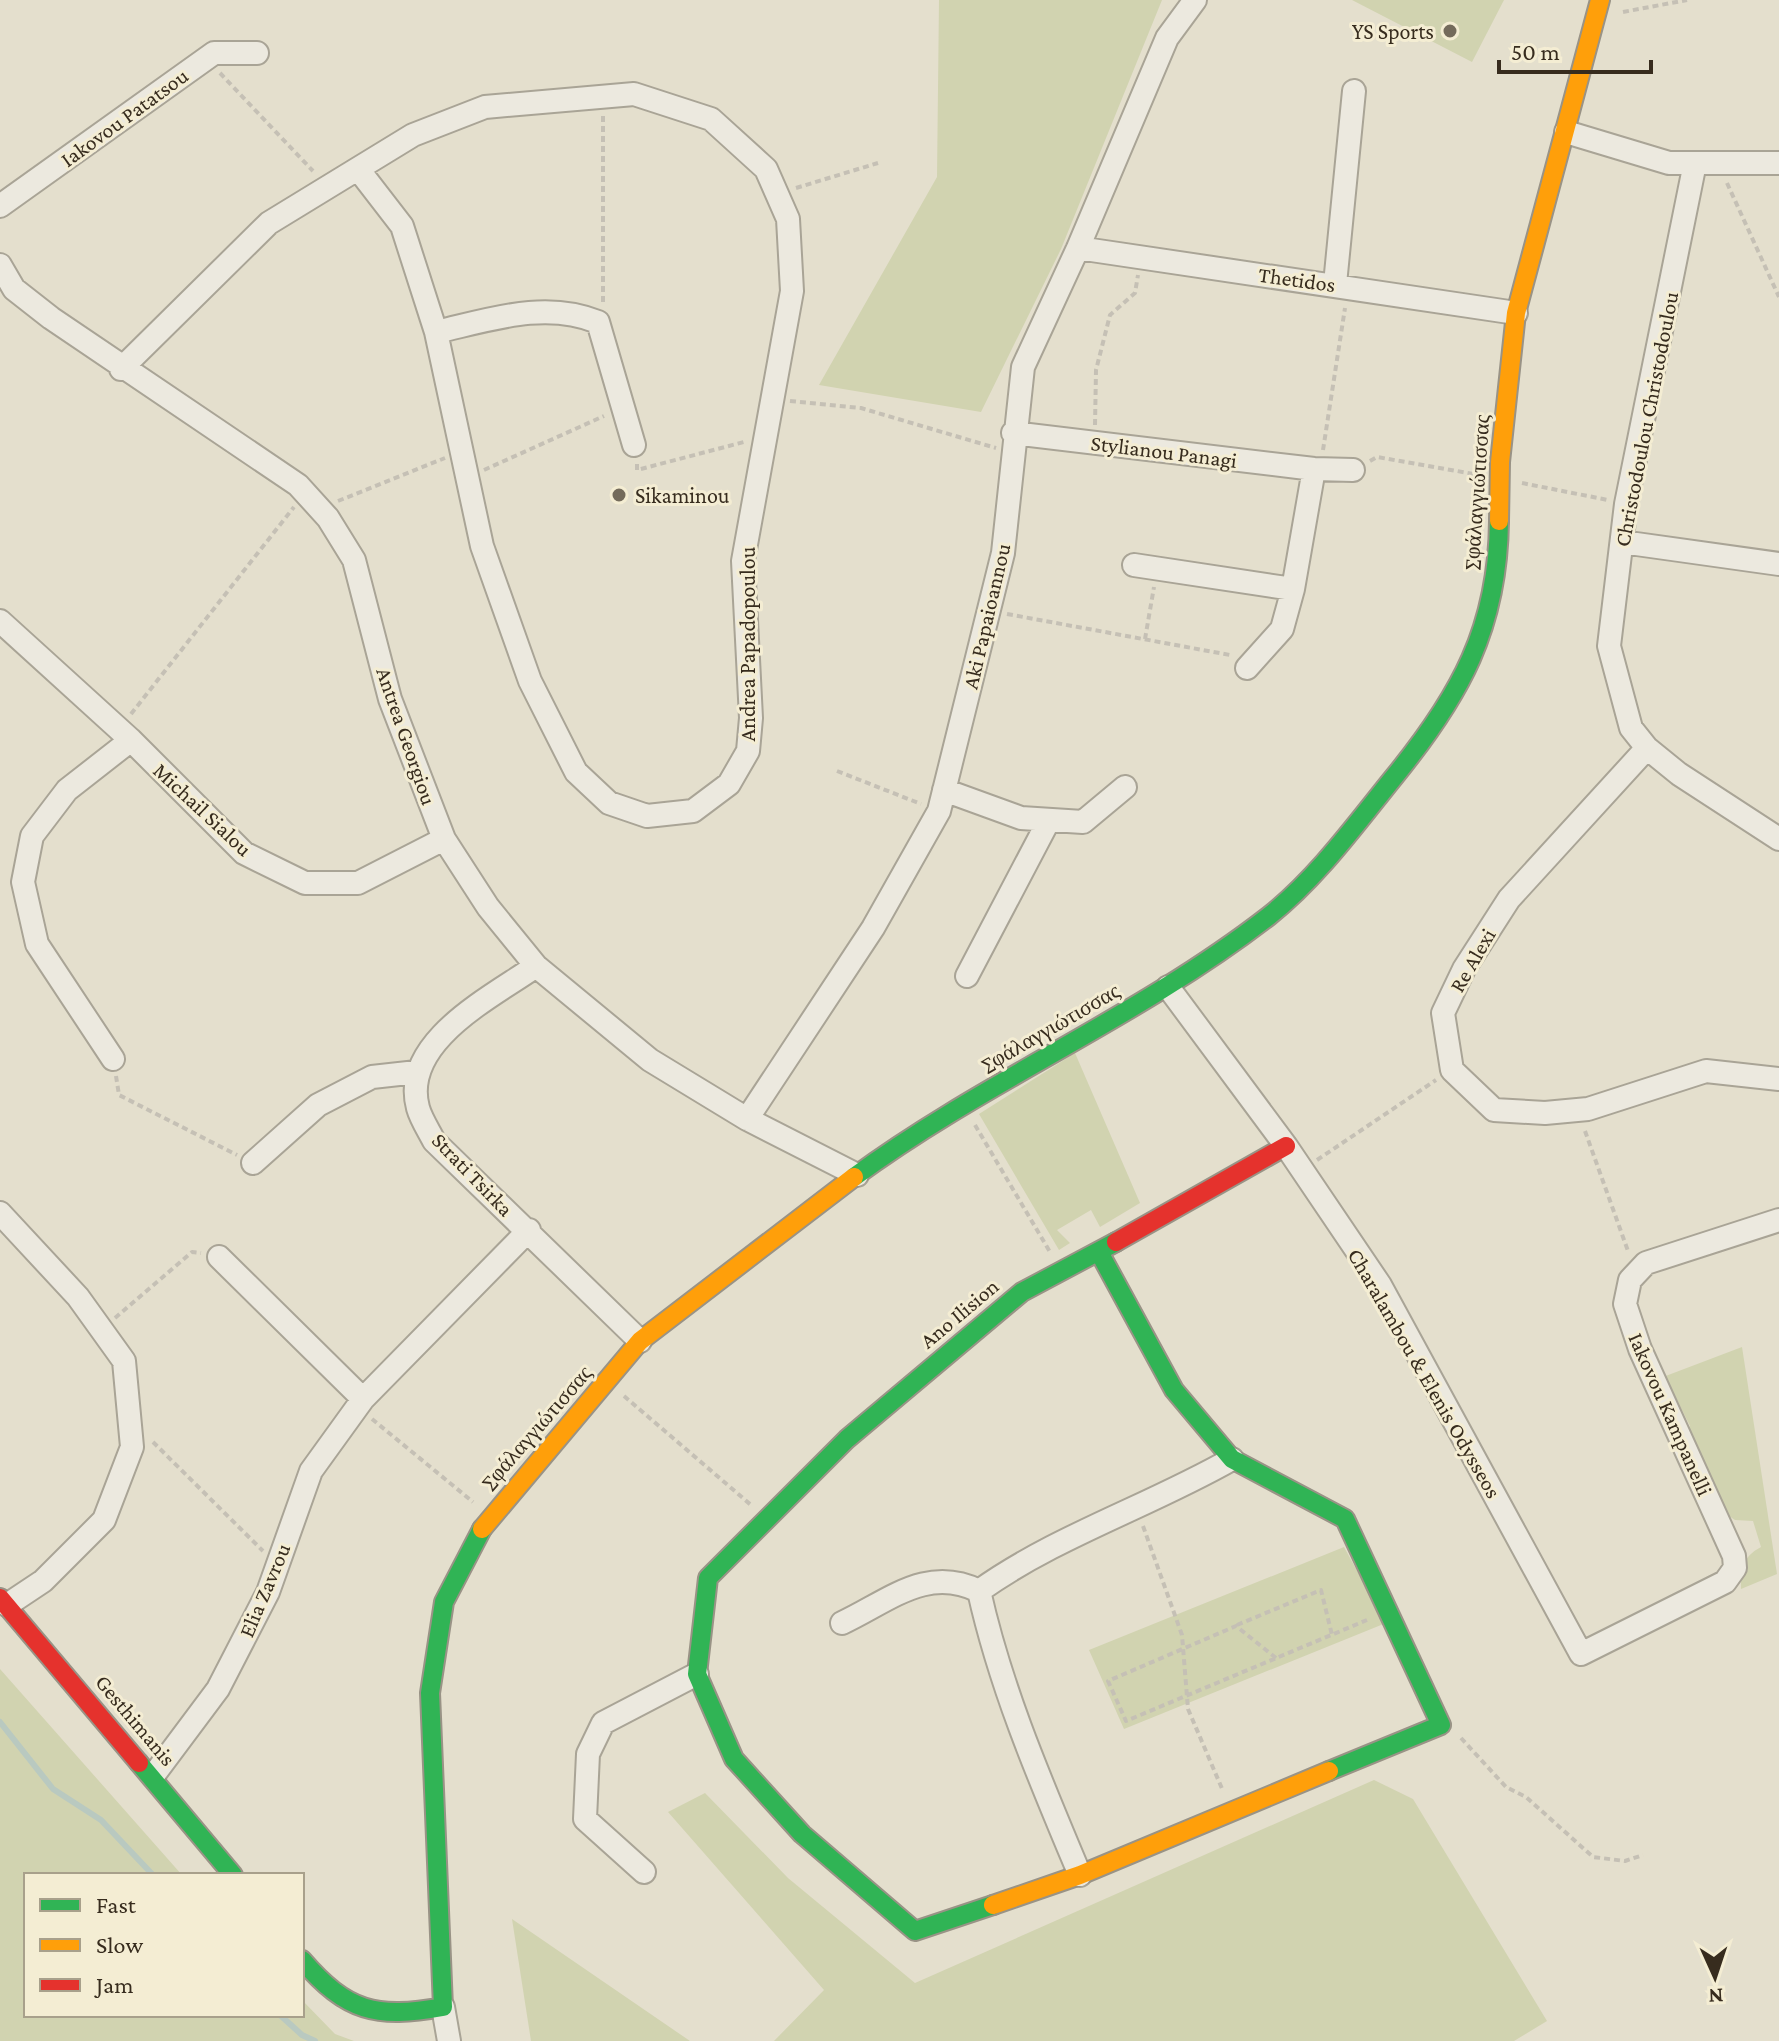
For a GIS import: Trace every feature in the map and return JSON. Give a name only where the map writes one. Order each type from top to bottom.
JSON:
[{"type":"street","name":"Aki Papaioannou","points":[[747,1119],[873,928],[942,801],[1003,553],[1012,443],[1023,367],[1078,248],[1167,38],[1195,0]]},
{"type":"street","name":"Σφάλαγγιώτισσας","points":[[443,2007],[430,1693],[444,1602],[490,1516],[640,1341],[857,1175],[963,1105],[1168,987],[1271,914],[1340,844],[1439,722],[1475,657],[1499,563],[1500,478],[1516,313],[1598,9]]},
{"type":"street","name":"Iakovou Patatsou","points":[[0,206],[214,53],[257,53]]},
{"type":"street","points":[[1341,285],[1354,91]]},
{"type":"street","name":"Andrea Papadopoulou","points":[[121,369],[269,223],[413,135],[485,107],[634,94],[711,119],[766,169],[788,219],[792,291],[743,561],[751,718],[748,751],[729,784],[693,811],[647,816],[609,803],[576,772],[530,681],[482,546],[436,332],[402,226],[358,169]]},
{"type":"street","points":[[1566,132],[1669,163],[1779,163]]},
{"type":"street","name":"Christodoulou Christodoulou","points":[[1707,163],[1626,504],[1609,646],[1631,728],[1647,748],[1679,774],[1779,839]]},
{"type":"street","name":"Thetidos","points":[[1078,248],[1516,313]]},
{"type":"street","name":"Antrea Georgiou","points":[[0,265],[14,289],[121,369],[312,501],[354,560],[390,699],[444,839],[488,907],[536,966],[650,1060],[747,1119],[857,1175]]},
{"type":"street","points":[[436,332],[531,311],[581,315],[598,322],[634,445]]},
{"type":"street","name":"Stylianou Panagi","points":[[1012,443],[1095,443],[1317,469],[1353,470]]},
{"type":"street","points":[[1251,664],[1282,629],[1317,469]]},
{"type":"street","points":[[1622,542],[1779,564]]},
{"type":"street","points":[[1134,565],[1293,589]]},
{"type":"street","name":"Michail Sialou","points":[[0,621],[125,734],[244,853],[305,883],[358,883],[444,839]]},
{"type":"street","points":[[113,1059],[37,944],[23,882],[32,836],[67,790],[125,734]]},
{"type":"street","name":"Re Alexi","points":[[1452,1070],[1443,1013],[1464,969],[1509,899],[1647,748]]},
{"type":"street","points":[[942,801],[1021,818],[1083,822],[1125,787]]},
{"type":"street","points":[[967,976],[1049,820]]},
{"type":"street","points":[[253,1163],[318,1105],[372,1077],[417,1072],[443,1030],[536,966]]},
{"type":"street","name":"Charalambou & Elenis Odysseos","points":[[1168,987],[1286,1146],[1380,1285],[1581,1654],[1725,1582],[1733,1573],[1735,1562]]},
{"type":"street","points":[[1452,1070],[1494,1110],[1545,1113],[1578,1110],[1706,1071],[1779,1079]]},
{"type":"street","name":"Strati Tsirka","points":[[417,1072],[418,1107],[434,1141],[640,1341]]},
{"type":"street","name":"Ano Ilision","points":[[697,1674],[708,1578],[847,1439],[1022,1292],[1286,1146]]},
{"type":"street","points":[[0,1213],[78,1297],[124,1361],[132,1447],[104,1520],[43,1581],[3,1602]]},
{"type":"street","points":[[1636,1274],[1646,1263],[1779,1220]]},
{"type":"street","name":"Elia Zavrou","points":[[153,1776],[218,1689],[268,1592],[311,1471],[360,1403],[529,1230]]},
{"type":"street","points":[[644,1872],[585,1819],[588,1754],[603,1723],[697,1674],[734,1759],[802,1834],[915,1931],[1080,1875],[1441,1725],[1345,1519],[1232,1459],[1174,1390],[1099,1252]]},
{"type":"street","points":[[219,1257],[360,1403]]},
{"type":"street","name":"Iakovou Kampanelli","points":[[1636,1274],[1630,1280],[1625,1304],[1640,1349],[1735,1562]]},
{"type":"street","points":[[979,1591],[1014,1566],[1136,1509],[1232,1459]]},
{"type":"street","points":[[842,1623],[929,1581],[960,1581],[979,1591],[991,1643],[1016,1720],[1080,1875]]},
{"type":"street","name":"Gesthimanis","points":[[3,1602],[153,1776],[231,1873]]},
{"type":"street","points":[[304,1962],[322,1984],[345,2001],[373,2012],[399,2016],[443,2007],[449,2041]]},
{"type":"path","points":[[1598,9],[1687,0]]},
{"type":"path","points":[[206,58],[329,187]]},
{"type":"path","points":[[598,322],[603,309],[603,96]]},
{"type":"path","points":[[776,193],[878,163]]},
{"type":"path","points":[[1707,163],[1779,297]]},
{"type":"path","points":[[1095,443],[1096,370],[1110,315],[1135,293],[1140,256]]},
{"type":"path","points":[[1317,469],[1341,285]]},
{"type":"path","points":[[772,399],[861,408],[1012,443]]},
{"type":"path","points":[[468,477],[622,408]]},
{"type":"path","points":[[634,445],[637,470],[765,436]]},
{"type":"path","points":[[125,734],[312,501],[462,451]]},
{"type":"path","points":[[1353,470],[1377,457],[1626,504]]},
{"type":"path","points":[[1145,639],[1157,569]]},
{"type":"path","points":[[989,611],[1145,639],[1251,664]]},
{"type":"path","points":[[837,771],[942,801]]},
{"type":"path","points":[[113,1059],[119,1095],[253,1163]]},
{"type":"path","points":[[1302,1170],[1452,1070]]},
{"type":"path","points":[[963,1105],[1061,1272]]},
{"type":"path","points":[[1578,1110],[1636,1274]]},
{"type":"path","points":[[101,1330],[192,1252],[219,1257]]},
{"type":"path","points":[[606,1382],[767,1519]]},
{"type":"path","points":[[360,1403],[490,1516]]},
{"type":"path","points":[[131,1436],[154,1442],[277,1566]]},
{"type":"path","points":[[1136,1509],[1182,1635],[1188,1709],[1233,1813]]},
{"type":"path","points":[[1332,1635],[1321,1590],[1108,1681],[1126,1721],[1388,1612]]},
{"type":"path","points":[[1236,1626],[1276,1658]]},
{"type":"path","points":[[1441,1725],[1463,1740],[1506,1787],[1526,1797],[1593,1857],[1625,1861],[1643,1855]]},
{"type":"green space","points":[[939,0],[1162,0],[1061,249],[981,412],[819,385],[937,177]]},
{"type":"green space","name":"YS Sports","points":[[1352,0],[1504,0],[1472,62]]},
{"type":"green space","points":[[1075,1053],[1140,1203],[1100,1227],[1091,1210],[1057,1230],[1070,1243],[1059,1250],[979,1114]]},
{"type":"green space","points":[[1742,1347],[1777,1574],[1741,1589],[1744,1564],[1761,1547],[1753,1521],[1735,1520],[1723,1512],[1684,1438],[1690,1426],[1674,1394],[1664,1391],[1663,1377]]},
{"type":"green space","points":[[1344,1547],[1386,1623],[1124,1729],[1089,1650]]},
{"type":"green space","points":[[0,1669],[180,1873],[24,1873],[24,2017],[304,2017],[304,2002],[335,2034],[354,2041],[0,2041]]},
{"type":"green space","points":[[1374,1780],[1413,1799],[1547,2021],[1514,2041],[774,2041],[824,1990],[668,1812],[705,1793],[788,1878],[915,1983]]},
{"type":"green space","points":[[512,1919],[690,2041],[531,2041]]},
{"type":"waterway","points":[[0,1722],[53,1789],[101,1820],[151,1873]]},
{"type":"waterway","points":[[282,2017],[302,2035],[315,2041]]},
{"type":"traffic: fast","points":[[854,1177],[956,1110],[1168,986],[1269,916],[1320,868],[1417,747],[1456,689],[1483,628],[1497,559],[1499,521]]},
{"type":"traffic: fast","points":[[993,1905],[915,1931],[802,1834],[734,1759],[697,1674],[708,1578],[847,1439],[1022,1292],[1116,1242]]},
{"type":"traffic: fast","points":[[1099,1252],[1174,1390],[1232,1459],[1345,1519],[1441,1725],[1329,1771]]},
{"type":"traffic: fast","points":[[304,1962],[334,1991],[364,2008],[399,2012],[443,2007],[430,1693],[444,1602],[482,1529]]},
{"type":"traffic: fast","points":[[139,1763],[231,1873]]},
{"type":"traffic: slow","points":[[1499,521],[1500,462],[1516,313],[1600,0]]},
{"type":"traffic: slow","points":[[482,1529],[640,1341],[854,1177]]},
{"type":"traffic: slow","points":[[993,1905],[1080,1875],[1329,1771]]},
{"type":"traffic: jam","points":[[1116,1242],[1286,1146]]},
{"type":"traffic: jam","points":[[0,1598],[139,1763]]},
{"type":"place","name":"YS Sports","points":[[1450,31]]},
{"type":"place","name":"Sikaminou","points":[[619,495]]}]
